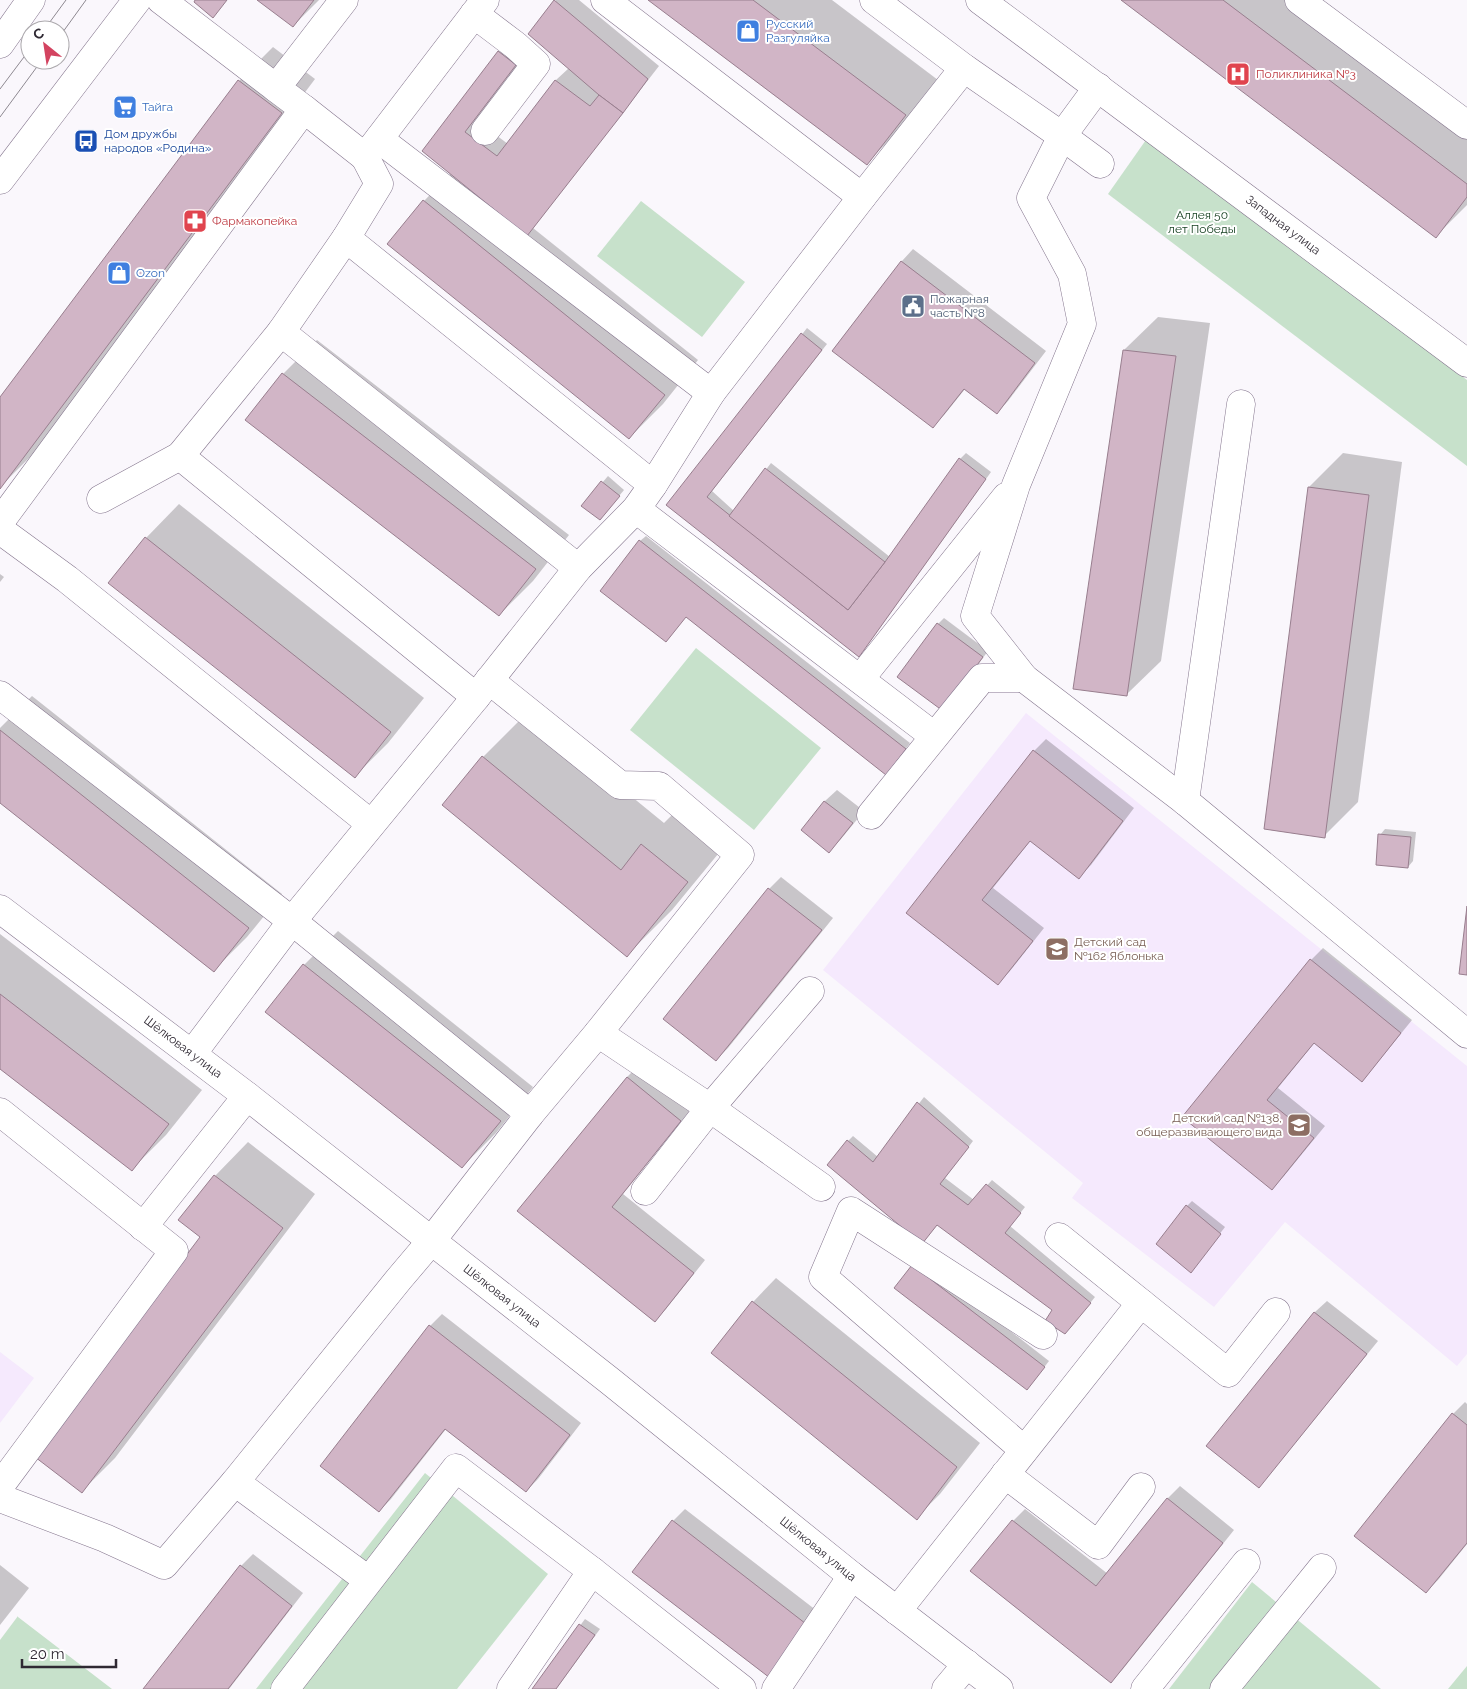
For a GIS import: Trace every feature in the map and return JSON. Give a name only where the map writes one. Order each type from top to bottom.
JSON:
[{"type":"main road","points":[[0,44],[31,0]]},
{"type":"main road","points":[[0,180],[137,0]]},
{"type":"main road","points":[[161,0],[304,109],[372,148],[711,393]]},
{"type":"main road","points":[[276,88],[344,0]]},
{"type":"main road","points":[[605,0],[862,197]]},
{"type":"main road","points":[[874,0],[964,68],[1100,164]]},
{"type":"main road","points":[[1299,0],[1467,125]]},
{"type":"main road","name":"Западная улица","points":[[996,5],[1098,87],[1467,363]]},
{"type":"main road","points":[[101,499],[180,456],[281,332],[346,238],[379,184],[372,148],[479,7],[536,64],[485,131]]},
{"type":"main road","points":[[192,1054],[292,921],[578,568],[636,509],[711,393],[964,68]]},
{"type":"main road","points":[[1098,87],[1062,136],[1031,198],[1072,274],[1082,324],[1016,485],[975,616],[1024,678],[1185,801],[1467,1034]]},
{"type":"main road","points":[[0,522],[304,109]]},
{"type":"main road","points":[[346,238],[653,485]]},
{"type":"main road","points":[[281,332],[578,568]]},
{"type":"main road","points":[[1185,801],[1240,404]]},
{"type":"main road","points":[[0,1498],[105,1538],[164,1565],[235,1482],[392,1286],[432,1240],[530,1114],[598,1033],[740,855],[659,786],[620,785],[482,688],[180,456]]},
{"type":"main road","points":[[860,679],[1016,485]]},
{"type":"main road","points":[[636,509],[934,736]]},
{"type":"main road","points":[[0,530],[68,579],[371,824]]},
{"type":"main road","points":[[872,815],[982,678],[1024,678]]},
{"type":"main road","points":[[0,695],[292,921],[530,1114]]},
{"type":"main road","name":"Шёлковая улица","points":[[0,909],[247,1096],[432,1240],[852,1576],[999,1689]]},
{"type":"main road","points":[[645,1191],[710,1108],[810,991]]},
{"type":"main road","points":[[598,1033],[710,1108],[821,1187]]},
{"type":"main road","points":[[142,1227],[247,1096]]},
{"type":"main road","points":[[0,1112],[174,1251],[0,1486]]},
{"type":"main road","points":[[1024,1450],[823,1277],[851,1211],[1044,1335]]},
{"type":"main road","points":[[1059,1237],[1228,1373],[1276,1312]]},
{"type":"main road","points":[[897,1611],[1141,1303]]},
{"type":"main road","points":[[285,1689],[456,1468],[592,1571],[742,1689]]},
{"type":"main road","points":[[1005,1474],[1098,1545],[1141,1487]]},
{"type":"main road","points":[[235,1482],[368,1580]]},
{"type":"main road","points":[[1145,1689],[1246,1563]]},
{"type":"main road","points":[[1224,1689],[1322,1568]]},
{"type":"main road","points":[[511,1689],[592,1571]]},
{"type":"main road","points":[[776,1689],[852,1576]]},
{"type":"main road","points":[[946,1689],[967,1664]]},
{"type":"shaded area","points":[[1026,713],[1467,1066],[1467,1354],[1457,1366],[1285,1222],[1214,1307],[1072,1198],[1083,1183],[823,970]]},
{"type":"shaded area","points":[[0,1352],[34,1378],[0,1423]]},
{"type":"green space","name":"Аллея 50 лет Победы","points":[[1148,137],[1467,380],[1467,466],[1108,194]]},
{"type":"green space","points":[[641,201],[745,282],[702,337],[597,256]]},
{"type":"green space","points":[[696,648],[821,748],[754,830],[630,730]]},
{"type":"green space","points":[[425,1473],[548,1574],[457,1689],[256,1689]]},
{"type":"green space","points":[[1252,1582],[1381,1689],[1169,1689]]},
{"type":"green space","points":[[18,1616],[112,1689],[0,1689],[0,1640]]},
{"type":"green space","points":[[1467,1666],[1467,1689],[1448,1689]]},
{"type":"building","points":[[195,0],[227,0],[213,18],[194,2]]},
{"type":"building","points":[[257,0],[314,0],[293,27]]},
{"type":"building","points":[[554,0],[648,79],[623,113],[599,95],[528,34]]},
{"type":"building","points":[[648,0],[753,0],[906,115],[867,165]]},
{"type":"building","points":[[1121,0],[1223,0],[1467,184],[1467,197],[1436,238]]},
{"type":"building","points":[[498,51],[516,65],[465,132],[497,156],[555,80],[590,106],[599,95],[623,113],[527,236],[422,151]]},
{"type":"building","points":[[238,80],[282,113],[0,489],[0,397]]},
{"type":"building","points":[[423,200],[665,395],[629,439],[387,244]]},
{"type":"building","name":"Пожарная часть №8","points":[[901,261],[1035,363],[997,414],[964,389],[933,428],[832,351]]},
{"type":"building","points":[[801,333],[822,350],[707,497],[848,610],[885,562],[959,458],[986,479],[859,657],[666,505]]},
{"type":"building","points":[[1123,350],[1176,356],[1127,696],[1073,689]]},
{"type":"building","points":[[282,373],[536,569],[499,616],[245,420]]},
{"type":"building","points":[[765,468],[885,562],[848,610],[729,516]]},
{"type":"building","points":[[601,481],[620,496],[600,520],[581,506]]},
{"type":"building","points":[[1308,487],[1369,495],[1325,838],[1264,829]]},
{"type":"building","points":[[145,537],[391,732],[355,778],[108,583]]},
{"type":"building","points":[[639,540],[906,749],[886,775],[686,617],[666,642],[600,591]]},
{"type":"building","points":[[937,623],[983,657],[943,711],[897,677]]},
{"type":"building","points":[[0,730],[249,928],[214,972],[0,803]]},
{"type":"building","points":[[1033,750],[1123,821],[1079,879],[1030,841],[982,900],[1033,941],[998,985],[906,913]]},
{"type":"building","points":[[482,756],[621,870],[641,844],[688,882],[627,957],[442,805]]},
{"type":"building","points":[[824,801],[853,823],[829,853],[801,830]]},
{"type":"building","points":[[1378,834],[1411,837],[1408,868],[1376,865]]},
{"type":"building","points":[[768,888],[822,930],[716,1061],[663,1019]]},
{"type":"building","points":[[1467,906],[1467,975],[1459,974]]},
{"type":"building","points":[[1310,959],[1401,1033],[1362,1082],[1314,1043],[1267,1100],[1314,1138],[1272,1190],[1182,1117]]},
{"type":"building","points":[[303,964],[501,1121],[462,1168],[265,1012]]},
{"type":"building","points":[[0,994],[169,1124],[132,1171],[0,1069]]},
{"type":"building","points":[[627,1077],[681,1121],[612,1207],[694,1273],[655,1322],[517,1211]]},
{"type":"building","points":[[917,1102],[969,1147],[940,1184],[968,1205],[986,1184],[1021,1213],[1005,1233],[1091,1303],[1065,1334],[1045,1321],[1052,1310],[937,1225],[922,1244],[827,1165],[847,1140],[873,1162]]},
{"type":"building","points":[[214,1175],[283,1228],[82,1493],[35,1457],[200,1237],[178,1220]]},
{"type":"building","points":[[1186,1205],[1221,1234],[1191,1273],[1156,1244]]},
{"type":"building","points":[[912,1265],[1045,1367],[1027,1390],[894,1288]]},
{"type":"building","points":[[752,1301],[957,1467],[917,1520],[711,1353]]},
{"type":"building","points":[[1314,1312],[1367,1354],[1259,1488],[1206,1446]]},
{"type":"building","points":[[429,1325],[570,1435],[526,1492],[445,1429],[379,1512],[320,1466]]},
{"type":"building","points":[[1452,1413],[1467,1425],[1467,1543],[1426,1593],[1354,1536]]},
{"type":"building","points":[[1167,1498],[1223,1543],[1111,1683],[970,1571],[1012,1520],[1096,1586]]},
{"type":"building","points":[[672,1520],[810,1627],[770,1678],[632,1572]]},
{"type":"building","points":[[240,1565],[292,1606],[228,1689],[143,1689]]},
{"type":"building","points":[[579,1624],[595,1635],[556,1689],[532,1689]]},
{"type":"tram line","points":[[51,20],[66,0]]},
{"type":"tram line","points":[[70,22],[86,0]]},
{"type":"tram line","points":[[0,89],[20,62]]},
{"type":"tram line","points":[[0,117],[35,70]]},
{"type":"place","name":"Русский Разгуляйка","points":[[748,31]]},
{"type":"place","name":"Поликлиника №3","points":[[1238,74]]},
{"type":"place","name":"Тайга","points":[[125,107]]},
{"type":"place","name":"Дом дружбы народов «Родина»","points":[[86,141]]},
{"type":"place","name":"Фармакопейка","points":[[195,221]]},
{"type":"place","name":"Ozon","points":[[119,273]]},
{"type":"place","name":"Пожарная часть №8","points":[[913,306]]},
{"type":"place","name":"Детский сад №162 Яблонька","points":[[1057,949]]},
{"type":"place","name":"Детский сад №138, общеразвивающего вида","points":[[1299,1125]]}]
